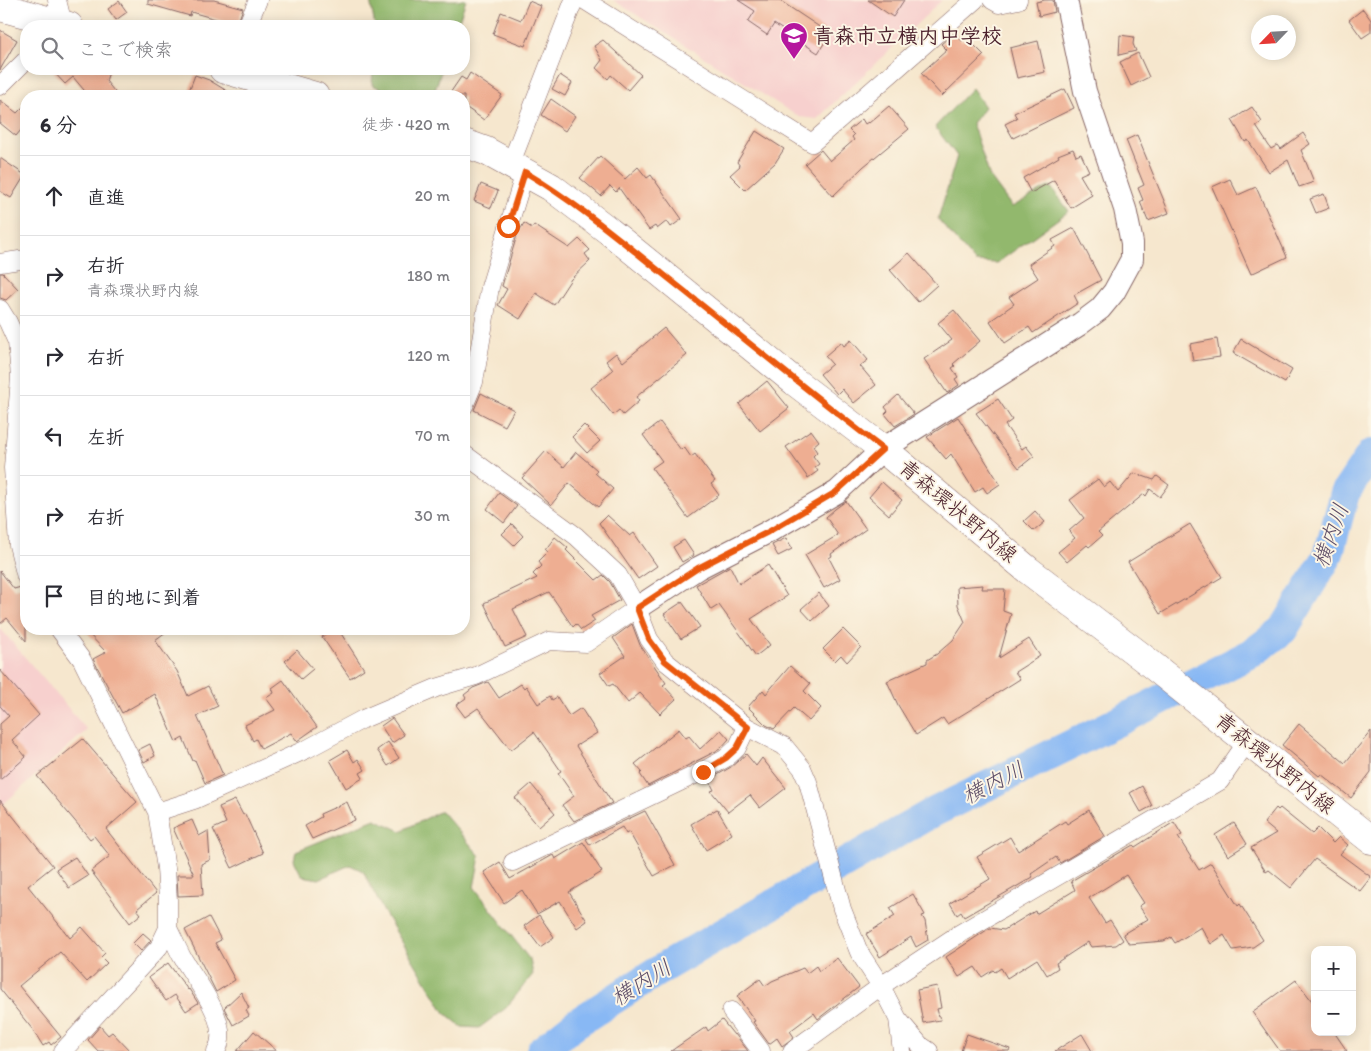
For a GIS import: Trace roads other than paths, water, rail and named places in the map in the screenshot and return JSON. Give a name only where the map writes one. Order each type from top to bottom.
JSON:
[{"type":"main road","points":[[0,7],[63,19]]},
{"type":"main road","points":[[246,75],[295,90]]},
{"type":"main road","name":"青森環状野内線","points":[[470,145],[486,151],[551,188],[609,231],[795,382],[883,449],[1028,570],[1142,657],[1371,840]]},
{"type":"street","points":[[250,20],[258,0]]},
{"type":"street","points":[[470,392],[474,382],[490,287],[518,168],[574,0]]},
{"type":"street","points":[[584,0],[812,143],[975,0]]},
{"type":"street","points":[[992,0],[999,4],[1018,0]]},
{"type":"street","points":[[157,812],[194,800],[307,749],[363,719],[436,688],[476,676],[549,641],[586,643],[698,568],[768,532],[836,492],[883,449],[1003,374],[1100,309],[1114,292],[1132,259],[1132,243],[1124,209],[1085,91],[1066,0]]},
{"type":"street","points":[[0,86],[20,66]]},
{"type":"street","points":[[0,263],[20,261]]},
{"type":"street","points":[[0,309],[17,342],[20,377],[13,468],[20,553]]},
{"type":"street","points":[[470,458],[576,536],[618,575],[637,608],[649,639],[665,661],[748,727],[784,746],[795,758],[808,782],[816,818],[842,909],[859,952],[881,986],[898,1019],[920,1044],[929,1051]]},
{"type":"street","points":[[63,635],[82,660],[157,812],[166,868],[168,928],[217,1017],[222,1035],[216,1051]]},
{"type":"street","points":[[513,862],[703,772],[726,758],[737,748],[748,727]]},
{"type":"street","points":[[792,1051],[881,986],[959,934],[1220,781],[1247,742]]},
{"type":"street","points":[[63,1051],[159,947],[168,928]]},
{"type":"street","points":[[731,1011],[761,1051]]},
{"type":"street","points":[[898,1019],[902,1051]]},
{"type":"waterway","name":"横内川","points":[[541,1051],[575,1024],[666,966],[930,814],[1252,653],[1283,630],[1328,556],[1345,493],[1371,454]]},
{"type":"place","name":"青森市立横内中学校","points":[[794,60]]}]
